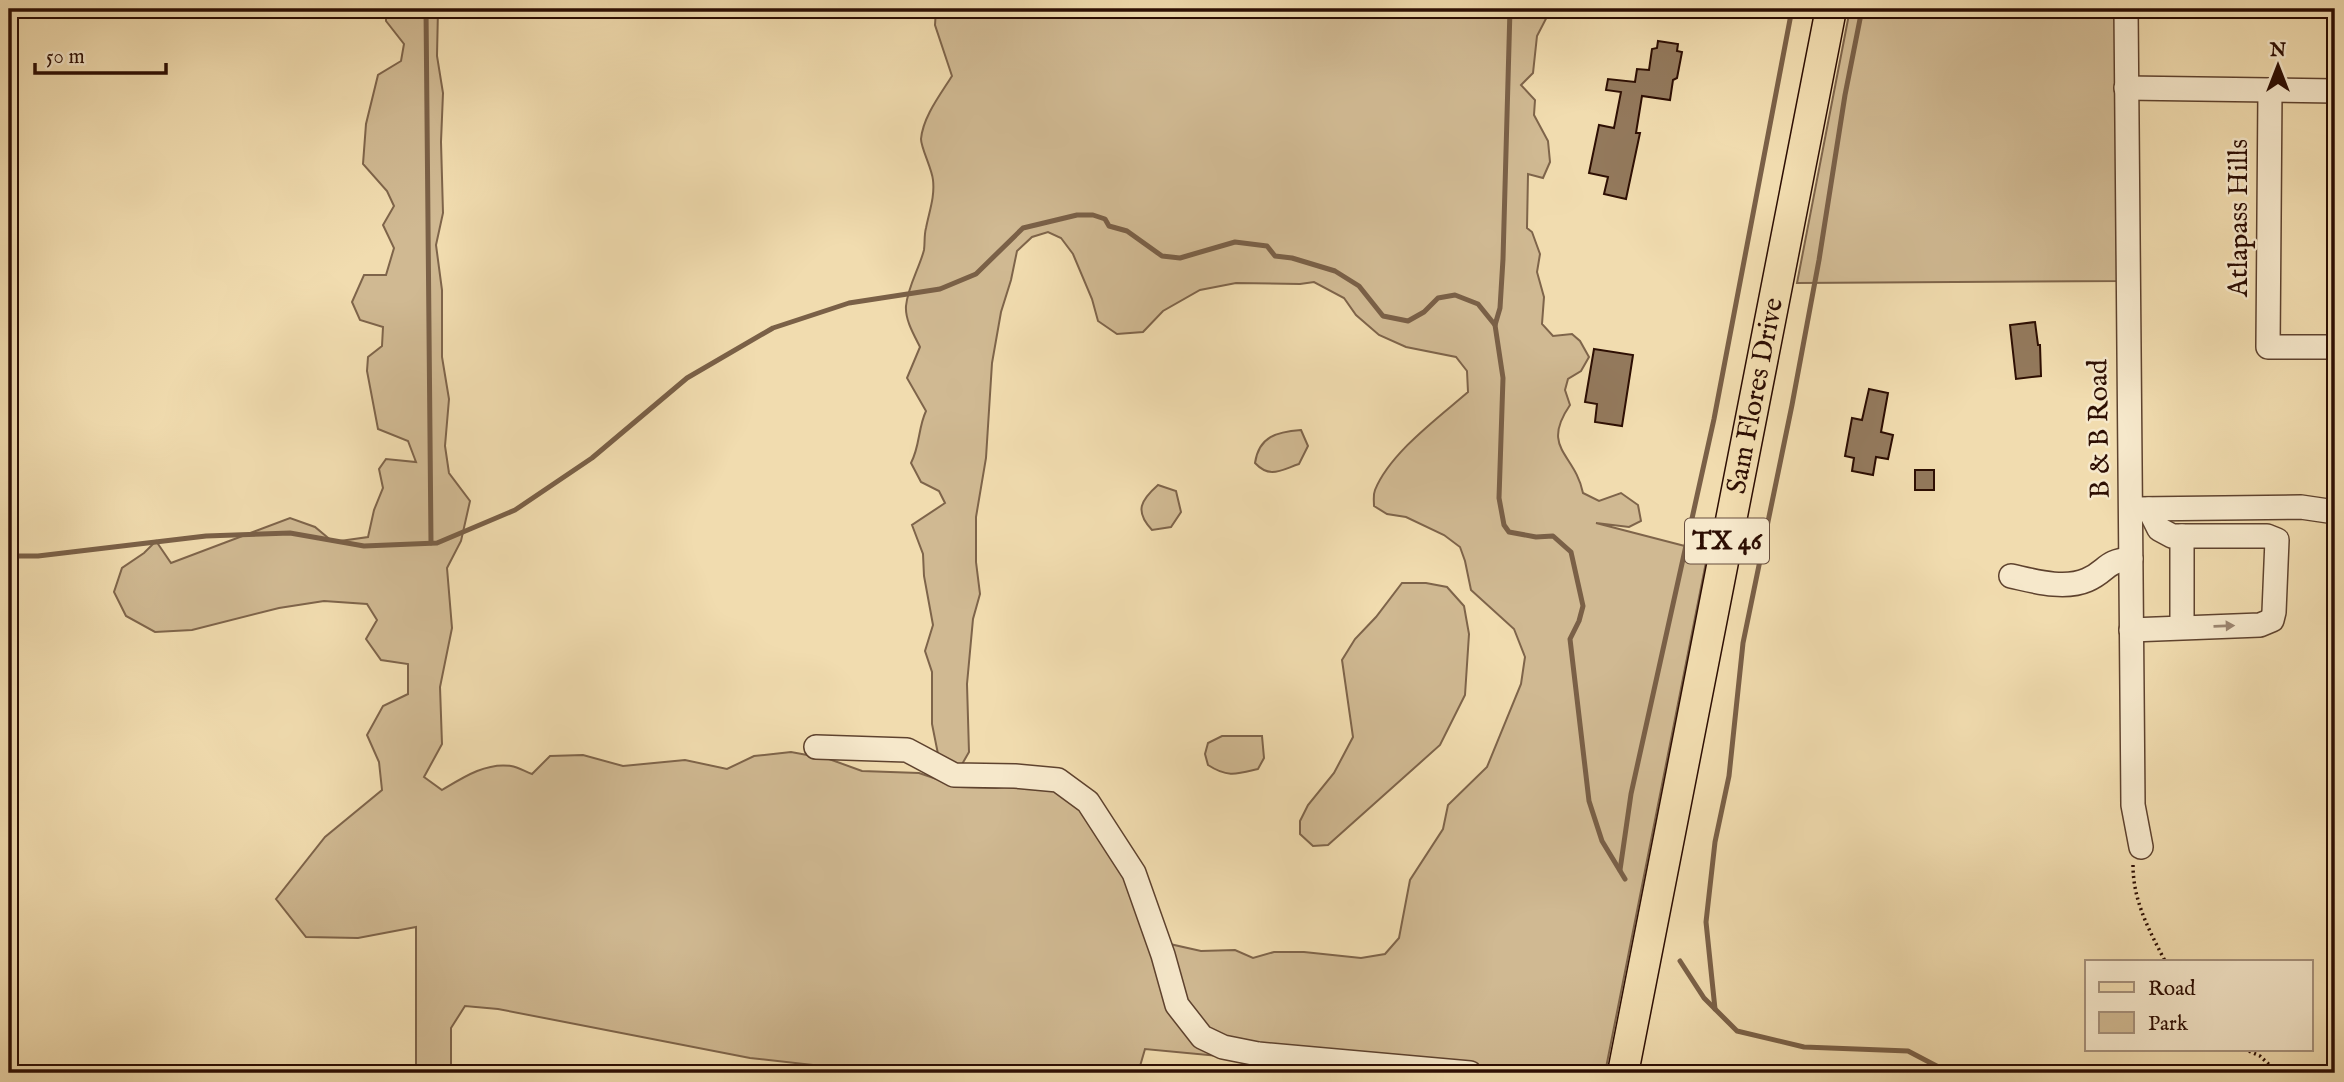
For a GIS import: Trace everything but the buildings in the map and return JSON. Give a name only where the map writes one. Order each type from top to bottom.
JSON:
[{"type":"main road","name":"Sam Flores Drive","points":[[1623,1073],[1831,9]]},
{"type":"street","name":"B & B Road","points":[[2126,9],[2126,88],[2140,509],[2131,559],[2133,805],[2139,839]]},
{"type":"street","points":[[2126,88],[2335,91]]},
{"type":"street","name":"Atlapass Hills","points":[[2270,90],[2267,346],[2335,347]]},
{"type":"street","points":[[2140,509],[2301,507],[2335,512]]},
{"type":"street","points":[[2132,629],[2260,625],[2272,620],[2277,547],[2277,540],[2267,536],[2182,536],[2165,533],[2140,509]]},
{"type":"street","points":[[2182,536],[2182,628]]},
{"type":"street","points":[[2011,576],[2052,583],[2072,583],[2086,580],[2115,560],[2131,559]]},
{"type":"street","points":[[816,747],[907,750],[954,775],[1058,780],[1088,802],[1134,873],[1163,955],[1177,1005],[1202,1037],[1223,1047],[1258,1054],[1470,1073]]},
{"type":"path","points":[[2139,839],[2133,881],[2137,900],[2164,960]]},
{"type":"path","points":[[2246,1050],[2260,1056],[2278,1073]]},
{"type":"green space","points":[[386,9],[438,9],[437,56],[443,93],[443,213],[436,245],[442,290],[442,357],[449,399],[445,446],[449,473],[470,501],[461,541],[447,568],[452,628],[440,687],[442,744],[424,777],[442,790],[492,766],[516,767],[532,774],[550,756],[583,755],[623,766],[685,760],[727,769],[754,756],[791,752],[829,759],[862,771],[919,773],[960,787],[996,788],[1059,781],[1089,811],[1170,944],[1201,951],[1235,950],[1253,958],[1274,952],[1304,952],[1361,958],[1385,954],[1399,938],[1410,880],[1443,829],[1448,805],[1487,767],[1521,684],[1525,657],[1514,629],[1471,590],[1460,547],[1444,535],[1406,517],[1387,514],[1374,506],[1375,490],[1392,463],[1416,437],[1468,392],[1467,371],[1456,357],[1406,347],[1379,335],[1356,315],[1344,298],[1314,282],[1236,283],[1200,290],[1163,311],[1143,332],[1117,334],[1098,321],[1073,254],[1061,238],[1048,232],[1032,237],[1017,251],[1001,312],[992,363],[986,458],[976,517],[976,562],[980,594],[973,619],[967,684],[969,752],[961,766],[938,754],[932,724],[932,672],[925,651],[933,625],[923,554],[912,525],[945,503],[939,491],[921,482],[911,463],[926,411],[907,378],[920,347],[908,322],[906,311],[909,291],[924,250],[933,192],[932,175],[921,143],[922,131],[933,106],[952,76],[935,25],[936,9],[1551,9],[1537,36],[1533,73],[1521,85],[1535,100],[1534,115],[1548,141],[1550,162],[1543,178],[1528,174],[1527,228],[1532,232],[1540,254],[1537,272],[1544,297],[1542,324],[1553,336],[1572,334],[1580,341],[1589,357],[1581,371],[1568,379],[1565,390],[1570,405],[1558,432],[1559,442],[1583,493],[1599,501],[1621,493],[1638,505],[1641,521],[1629,527],[1596,523],[1708,552],[1605,1073],[1366,1073],[1145,1049],[1138,1073],[884,1073],[750,1058],[498,1009],[465,1006],[451,1028],[451,1073],[416,1073],[416,927],[358,938],[306,937],[276,899],[325,837],[382,790],[379,762],[367,735],[383,706],[408,694],[408,664],[381,660],[366,639],[377,620],[367,604],[324,601],[279,608],[192,630],[155,632],[126,616],[114,592],[122,568],[156,541],[171,563],[290,518],[315,527],[333,542],[368,537],[374,510],[383,488],[379,469],[386,459],[416,462],[408,441],[378,429],[367,371],[368,357],[382,346],[383,327],[360,320],[352,302],[364,275],[386,275],[394,248],[383,225],[394,206],[387,191],[363,164],[366,124],[378,75],[401,61],[404,44],[386,21]]},
{"type":"green space","points":[[1850,9],[2118,9],[2120,281],[1797,283]]},
{"type":"green space","points":[[1301,430],[1308,446],[1299,464],[1271,472],[1255,463],[1260,447],[1270,437]]},
{"type":"green space","points":[[1158,485],[1176,491],[1181,512],[1171,527],[1152,530],[1143,517],[1142,506]]},
{"type":"green space","points":[[1402,583],[1426,583],[1447,587],[1464,606],[1469,634],[1465,695],[1440,745],[1328,845],[1313,846],[1300,834],[1300,821],[1308,805],[1334,773],[1353,737],[1342,660],[1355,639]]},
{"type":"green space","points":[[1222,736],[1262,736],[1264,758],[1258,769],[1233,774],[1221,772],[1208,765],[1205,754],[1208,743]]},
{"type":"waterway","points":[[426,9],[431,543]]},
{"type":"waterway","points":[[1510,9],[1503,259],[1500,308],[1495,325],[1503,378],[1499,498],[1504,525],[1509,532],[1536,537],[1553,536],[1571,552],[1583,606],[1570,639],[1589,801],[1602,841],[1625,879]]},
{"type":"waterway","points":[[1620,870],[1631,794],[1714,419],[1792,9]]},
{"type":"waterway","points":[[1715,1009],[1706,922],[1715,842],[1729,776],[1743,643],[1792,405],[1862,9]]},
{"type":"waterway","points":[[9,556],[38,556],[206,536],[290,533],[364,546],[437,543],[515,510],[592,458],[687,378],[773,328],[849,303],[940,289],[976,274],[1023,228],[1077,215],[1093,215],[1105,219],[1109,226],[1127,231],[1162,256],[1180,258],[1235,242],[1267,246],[1275,256],[1292,258],[1335,271],[1359,286],[1383,316],[1408,321],[1424,312],[1438,298],[1455,295],[1478,304],[1495,325]]},
{"type":"waterway","points":[[1680,961],[1704,998],[1737,1031],[1804,1047],[1908,1051],[1948,1072],[1998,1073]]}]
